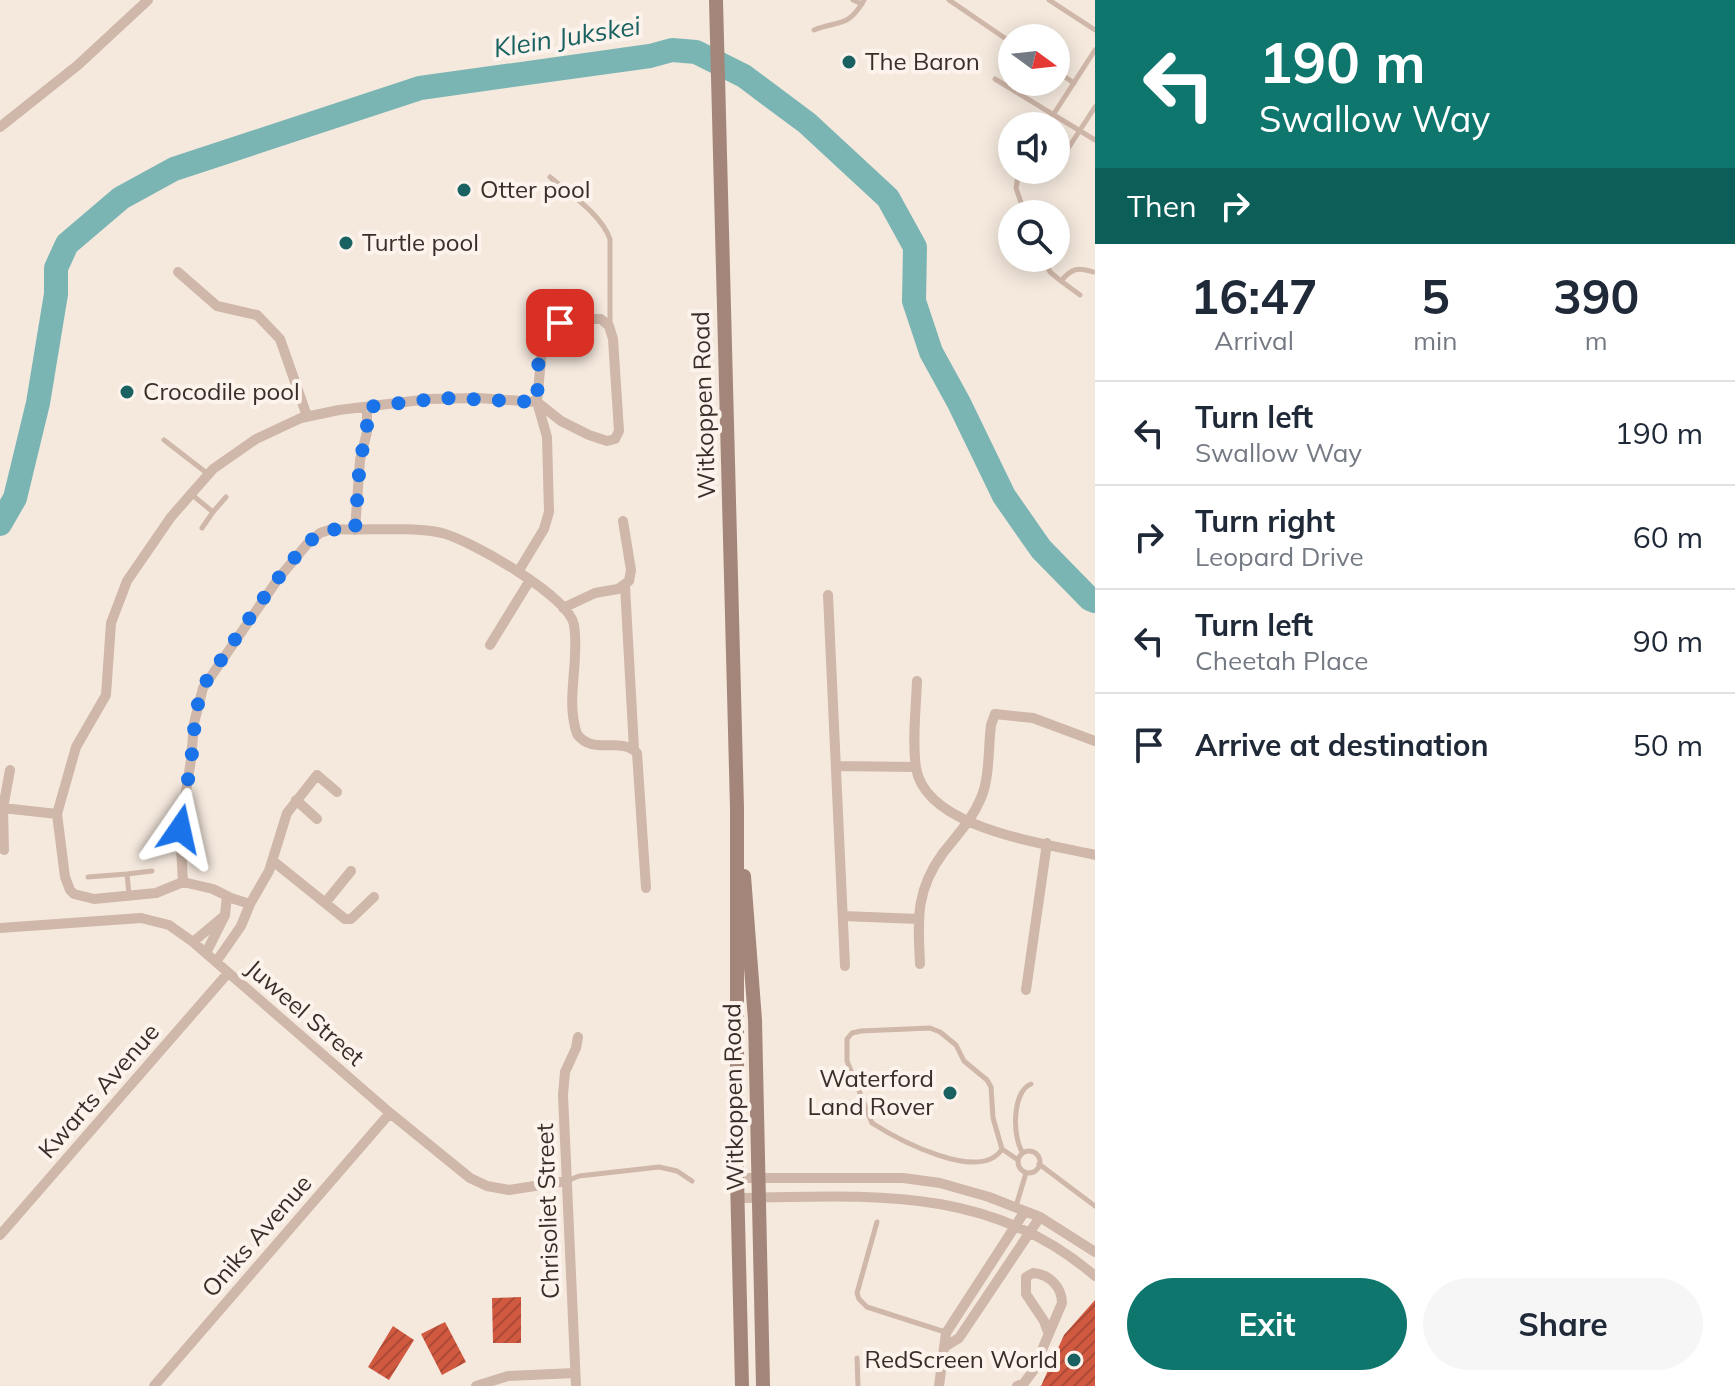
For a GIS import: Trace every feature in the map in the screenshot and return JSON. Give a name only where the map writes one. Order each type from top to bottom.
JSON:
[{"type":"main road","name":"Witkoppen Road","points":[[716,0],[737,808],[737,1178],[742,1386]]},
{"type":"main road","name":"Witkoppen Road","points":[[737,808],[755,1020],[763,1386]]},
{"type":"street","points":[[0,127],[78,65],[148,0]]},
{"type":"street","points":[[178,272],[217,306],[257,315],[280,339],[307,416]]},
{"type":"street","points":[[250,904],[213,889],[183,882],[156,893],[88,898],[70,890],[65,877],[57,814],[76,747],[106,695],[111,623],[131,575],[171,517],[229,456],[256,439],[307,416],[443,398],[537,402],[561,421],[589,435],[607,441],[615,439],[619,431],[613,339],[609,326],[601,319],[576,318],[560,323],[547,332],[541,347],[537,402],[547,437],[549,512],[544,529],[518,572]]},
{"type":"street","points":[[355,530],[360,460],[367,432],[367,407]]},
{"type":"street","points":[[623,521],[631,570],[625,586],[646,888]]},
{"type":"street","points":[[183,882],[180,829],[194,723],[203,688],[278,579],[308,543],[323,531],[442,534],[530,580],[563,608],[574,627],[571,702],[574,726],[581,740],[592,746],[634,749]]},
{"type":"street","points":[[490,645],[530,580]]},
{"type":"street","points":[[563,608],[595,593],[625,586]]},
{"type":"street","points":[[828,595],[845,966]]},
{"type":"street","points":[[917,681],[916,767],[925,788],[937,803],[969,822],[1095,855]]},
{"type":"street","points":[[920,964],[920,900],[927,877],[969,822],[983,794],[995,714],[1033,718],[1095,741]]},
{"type":"street","points":[[836,766],[916,767]]},
{"type":"street","points":[[4,850],[3,808],[10,770]]},
{"type":"street","points":[[216,962],[241,926],[273,861],[285,819],[296,800],[314,776],[319,776],[337,792]]},
{"type":"street","points":[[296,800],[317,819]]},
{"type":"street","points":[[3,808],[57,814]]},
{"type":"street","points":[[1026,990],[1047,843]]},
{"type":"street","points":[[273,861],[348,920],[374,897]]},
{"type":"street","points":[[325,903],[351,871]]},
{"type":"street","points":[[206,953],[225,915],[227,896]]},
{"type":"street","points":[[193,942],[225,915]]},
{"type":"street","points":[[843,916],[918,919]]},
{"type":"street","name":"Juweel Street","points":[[0,928],[141,918],[169,925],[206,953],[390,1113],[477,1182],[509,1190],[567,1181]]},
{"type":"street","name":"Kwarts Avenue","points":[[0,1235],[228,973]]},
{"type":"street","name":"Chrisoliet Street","points":[[576,1386],[563,1085],[578,1037]]},
{"type":"street","name":"Oniks Avenue","points":[[154,1386],[390,1113]]},
{"type":"street","points":[[737,1178],[923,1180],[966,1189],[1040,1217],[1095,1252]]},
{"type":"street","points":[[738,1198],[915,1199],[967,1208],[1029,1233],[1061,1250],[1095,1276]]},
{"type":"street","points":[[939,1386],[946,1333],[1015,1226],[1020,1209]]},
{"type":"street","points":[[946,1346],[959,1338],[1040,1217]]},
{"type":"street","points":[[1017,1386],[1033,1371],[1048,1332],[1062,1307],[1059,1288],[1047,1277],[1033,1273],[1026,1277],[1025,1290],[1048,1332]]},
{"type":"street","points":[[476,1386],[508,1376],[575,1373]]},
{"type":"lane","points":[[814,30],[856,15],[863,2],[853,0]]},
{"type":"lane","points":[[949,0],[998,33]]},
{"type":"lane","points":[[1049,0],[1095,30]]},
{"type":"lane","points":[[1055,112],[1092,60],[1095,50]]},
{"type":"lane","points":[[995,79],[1051,112]]},
{"type":"lane","points":[[1070,80],[1074,83]]},
{"type":"lane","points":[[1070,146],[1095,107]]},
{"type":"lane","points":[[1070,124],[1095,140]]},
{"type":"lane","points":[[550,177],[596,218],[610,239],[609,326]]},
{"type":"lane","points":[[1061,281],[1077,268],[1093,272]]},
{"type":"lane","points":[[1050,272],[1080,295]]},
{"type":"lane","points":[[164,440],[208,475]]},
{"type":"lane","points":[[190,494],[213,512]]},
{"type":"lane","points":[[202,528],[226,497]]},
{"type":"lane","points":[[88,877],[152,871]]},
{"type":"lane","points":[[127,874],[129,896]]},
{"type":"lane","points":[[1002,1149],[992,1160],[977,1163],[935,1155],[872,1123],[847,1061],[847,1039],[852,1033],[861,1031],[921,1027],[940,1032],[956,1045],[964,1061],[987,1080],[1002,1149],[1018,1160]]},
{"type":"lane","points":[[1023,1153],[1016,1137],[1019,1094],[1023,1087],[1031,1084]]},
{"type":"lane","points":[[1023,1153],[1018,1160],[1019,1168],[1026,1173],[1035,1171],[1039,1164]]},
{"type":"lane","points":[[1023,1153],[1035,1153],[1039,1164],[1095,1206]]},
{"type":"lane","points":[[567,1181],[592,1174],[659,1167],[677,1171],[692,1181]]},
{"type":"lane","points":[[1020,1209],[1026,1173]]},
{"type":"lane","points":[[877,1222],[857,1293],[859,1299],[867,1307],[946,1333]]},
{"type":"lane","points":[[857,1358],[858,1386]]},
{"type":"building","points":[[521,1297],[521,1343],[493,1343],[492,1298]]},
{"type":"building","name":"RedScreen World","points":[[1095,1300],[1095,1386],[1041,1386],[1064,1335]]},
{"type":"building","points":[[445,1322],[466,1362],[442,1375],[421,1334]]},
{"type":"building","points":[[393,1326],[414,1340],[389,1380],[368,1367]]},
{"type":"waterway","name":"Klein Jukskei","points":[[0,524],[15,498],[38,403],[56,294],[56,268],[67,244],[121,198],[174,169],[420,88],[650,56],[672,50],[696,52],[744,76],[807,123],[888,198],[915,247],[914,301],[931,352],[1004,496],[1041,549],[1095,601]]},
{"type":"place","name":"The Baron","points":[[849,62]]},
{"type":"place","name":"Otter pool","points":[[464,190]]},
{"type":"place","name":"Turtle pool","points":[[346,243]]},
{"type":"place","name":"Crocodile pool","points":[[127,392]]},
{"type":"place","name":"Waterford Land Rover","points":[[950,1093]]},
{"type":"place","name":"RedScreen World","points":[[1074,1360]]},
{"type":"route","points":[[180,829],[194,723],[199,698],[207,680],[278,579],[308,543],[323,531],[355,530],[360,460],[368,423],[367,407],[443,398],[537,402],[543,338],[560,323]]}]
